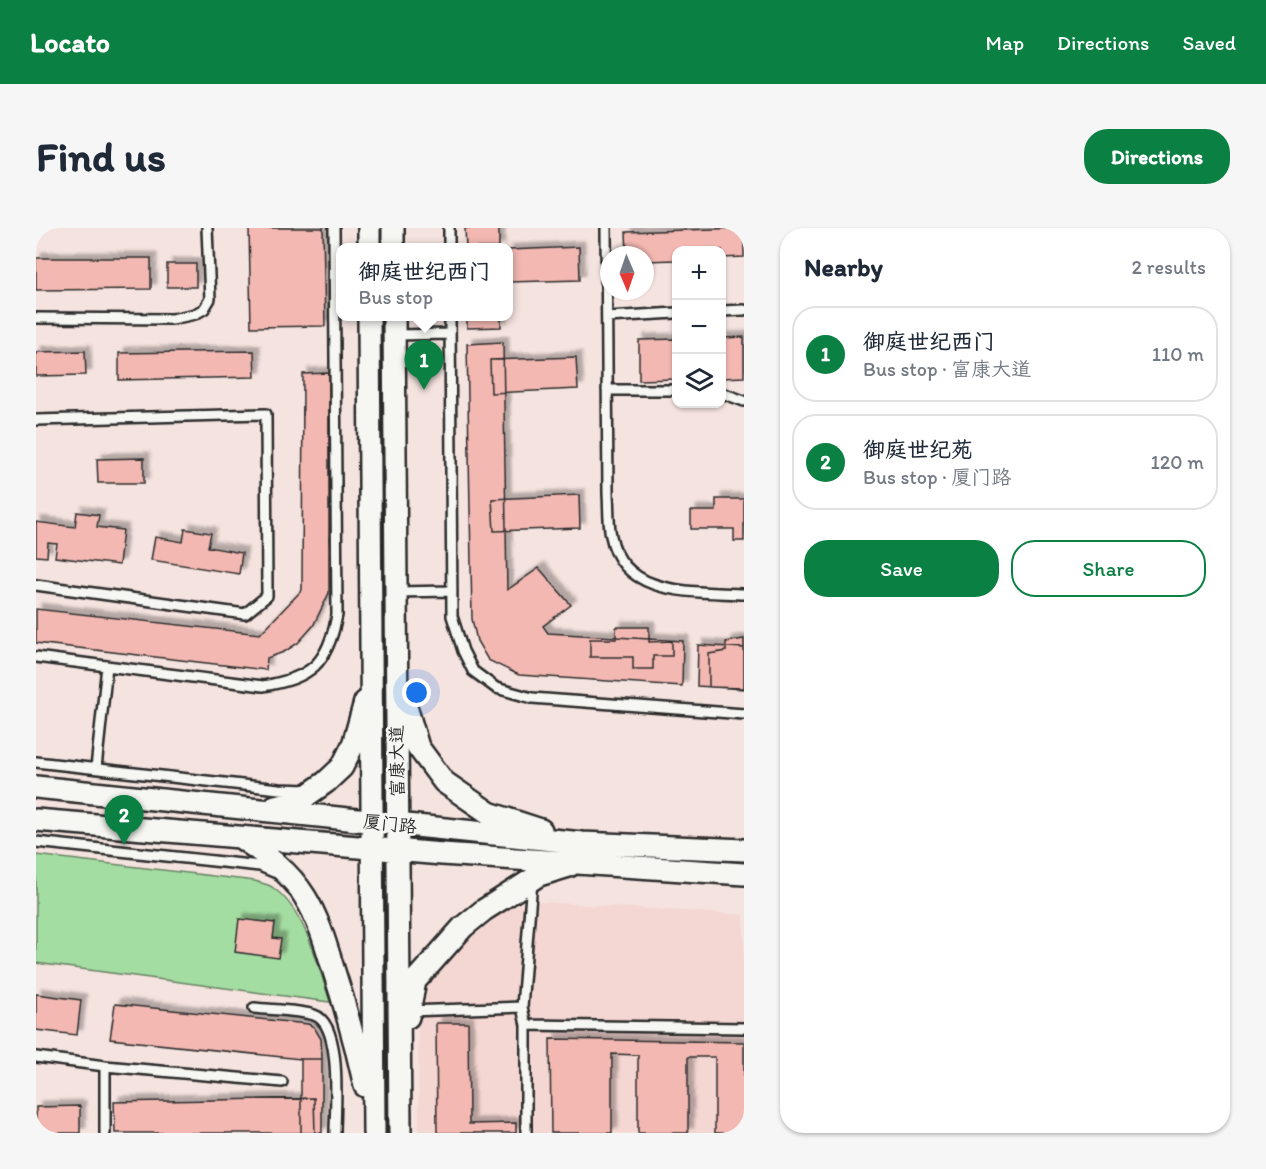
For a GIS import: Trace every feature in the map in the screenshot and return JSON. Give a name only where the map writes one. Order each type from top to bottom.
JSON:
[{"type":"street","name":"富康大道","points":[[369,321],[374,822],[374,1133]]},
{"type":"street","name":"富康大道","points":[[394,326],[400,1132]]},
{"type":"street","points":[[251,810],[299,801],[342,767],[353,745],[364,709],[372,666]]},
{"type":"street","points":[[396,669],[418,747],[444,782],[489,813],[583,852]]},
{"type":"street","name":"厦门路","points":[[36,787],[398,824],[583,852],[679,871],[744,874]]},
{"type":"street","name":"厦门路","points":[[36,820],[398,850],[583,852],[744,850]]},
{"type":"street","points":[[240,837],[264,853],[292,880],[305,897],[322,932],[358,1049],[374,1133]]},
{"type":"street","points":[[400,1132],[408,1011],[416,981],[463,927],[484,910],[539,875],[583,852]]},
{"type":"lane","points":[[36,318],[172,319],[195,314],[204,309],[210,299],[207,228]]},
{"type":"lane","points":[[36,657],[263,686],[288,682],[317,665],[327,651],[333,637],[337,615],[334,228]]},
{"type":"lane","points":[[606,228],[609,505],[611,536],[617,555],[629,571],[651,585],[675,590],[744,594]]},
{"type":"lane","points":[[726,311],[744,310]]},
{"type":"lane","points":[[607,317],[672,314]]},
{"type":"lane","points":[[450,321],[452,616],[463,651],[473,671],[496,688],[532,698],[744,714]]},
{"type":"lane","points":[[394,326],[450,334]]},
{"type":"lane","points":[[607,390],[672,390]]},
{"type":"lane","points":[[726,394],[744,401]]},
{"type":"lane","points":[[36,420],[266,414],[267,596],[245,614],[36,585]]},
{"type":"lane","points":[[395,592],[452,591]]},
{"type":"lane","points":[[96,768],[107,666]]},
{"type":"lane","points":[[36,762],[279,789],[314,790]]},
{"type":"lane","points":[[36,842],[260,866],[292,880]]},
{"type":"lane","points":[[526,1133],[526,1025],[522,1007],[532,880]]},
{"type":"lane","points":[[408,1011],[522,1007]]},
{"type":"lane","points":[[254,1008],[314,1015],[326,1026],[334,1052],[335,1133]]},
{"type":"lane","points":[[526,1025],[744,1028]]},
{"type":"lane","points":[[36,1057],[105,1066],[282,1082]]},
{"type":"lane","points":[[105,1066],[105,1133]]},
{"type":"shaded area","points":[[541,902],[744,915],[744,1133],[419,1133],[418,1020],[424,994],[433,978],[466,942],[501,914],[519,905]]},
{"type":"green space","points":[[36,855],[255,881],[270,886],[284,897],[302,924],[330,1002],[36,963]]},
{"type":"building","points":[[249,228],[323,228],[325,326],[251,327]]},
{"type":"building","points":[[465,228],[499,228],[499,243],[466,243]]},
{"type":"building","points":[[744,228],[744,257],[726,258],[726,246],[672,246],[672,260],[654,261],[654,246],[627,246],[626,232]]},
{"type":"building","points":[[579,247],[580,280],[513,282],[513,250]]},
{"type":"building","points":[[36,258],[151,258],[151,289],[36,290]]},
{"type":"building","points":[[167,264],[196,264],[196,287],[167,287]]},
{"type":"building","points":[[467,321],[501,321],[501,327],[467,328]]},
{"type":"building","points":[[744,337],[744,377],[726,378],[726,338]]},
{"type":"building","points":[[672,339],[672,379],[639,380],[639,340]]},
{"type":"building","points":[[503,342],[507,590],[539,568],[571,605],[543,626],[548,633],[683,641],[682,686],[519,675],[488,660],[477,641],[472,619],[467,344]]},
{"type":"building","points":[[85,351],[86,375],[36,376],[36,352]]},
{"type":"building","points":[[254,351],[255,377],[119,380],[119,353]]},
{"type":"building","points":[[576,357],[578,389],[491,393],[490,360]]},
{"type":"building","points":[[329,373],[329,593],[313,626],[298,643],[284,652],[267,658],[266,670],[36,643],[36,609],[260,634],[302,590],[303,374]]},
{"type":"building","points":[[144,458],[144,483],[98,483],[97,459]]},
{"type":"building","points":[[579,495],[580,528],[494,531],[492,499]]},
{"type":"building","points":[[716,499],[744,499],[744,541],[734,541],[734,529],[691,529],[691,511],[716,511]]},
{"type":"building","points":[[77,512],[99,515],[97,527],[123,530],[119,565],[55,557],[57,544],[48,543],[47,557],[36,556],[36,522],[75,527]]},
{"type":"building","points":[[185,529],[211,533],[208,547],[242,553],[239,574],[151,560],[155,537],[183,542]]},
{"type":"building","points":[[616,627],[649,627],[649,642],[672,641],[672,656],[653,656],[653,669],[633,669],[633,657],[590,657],[590,639],[616,639]]},
{"type":"building","points":[[744,639],[744,688],[709,687],[709,654],[726,651],[726,642]]},
{"type":"building","points":[[698,645],[744,648],[744,689],[697,686]]},
{"type":"building","points":[[239,919],[275,923],[273,938],[281,939],[278,958],[235,952]]},
{"type":"building","points":[[36,994],[81,1000],[77,1035],[36,1030]]},
{"type":"building","points":[[115,1004],[308,1024],[314,1027],[321,1039],[322,1059],[301,1059],[110,1039]]},
{"type":"building","points":[[436,1023],[468,1023],[469,1124],[516,1123],[516,1133],[437,1133]]},
{"type":"building","points":[[550,1039],[744,1042],[744,1133],[715,1133],[715,1057],[688,1057],[688,1133],[638,1133],[638,1055],[612,1054],[612,1133],[551,1133]]},
{"type":"building","points":[[301,1059],[322,1059],[322,1133],[301,1133]]},
{"type":"building","points":[[314,1098],[315,1133],[115,1133],[114,1102]]},
{"type":"building","points":[[80,1106],[80,1133],[36,1133],[36,1107]]},
{"type":"place","name":"御庭世纪西门","points":[[424,390]]},
{"type":"place","name":"御庭世纪苑","points":[[124,845]]}]
